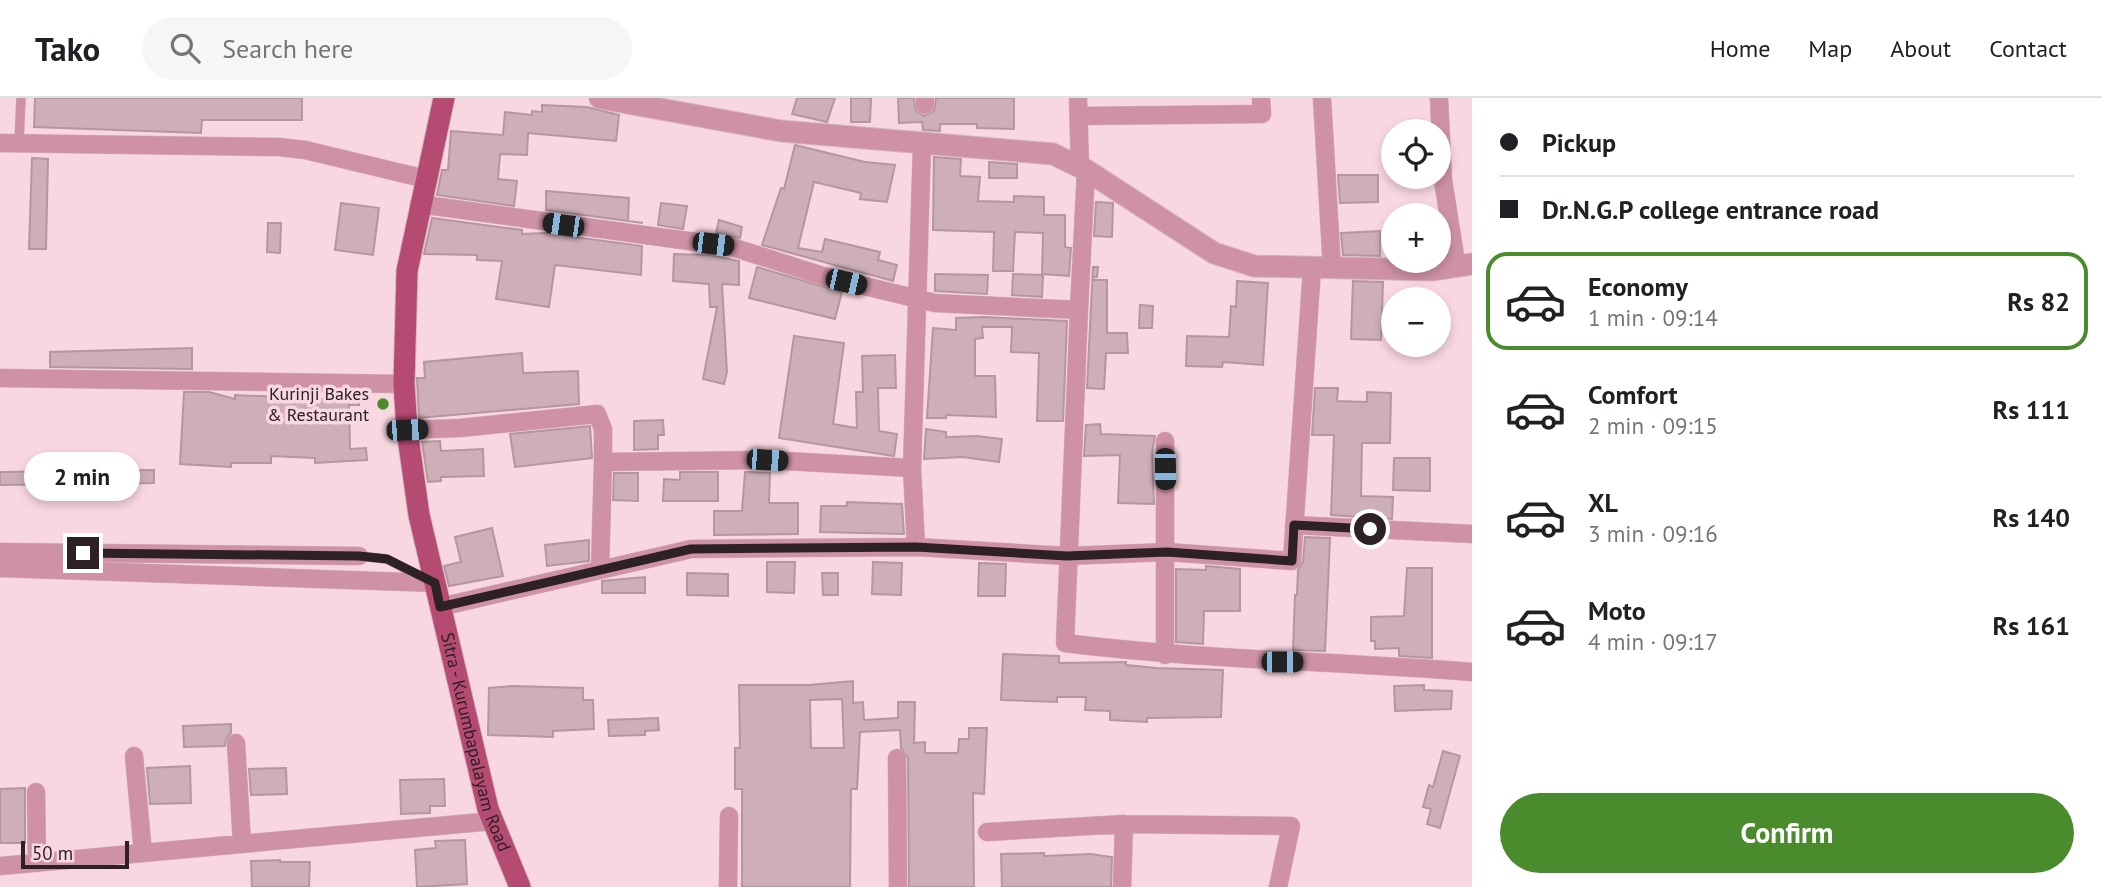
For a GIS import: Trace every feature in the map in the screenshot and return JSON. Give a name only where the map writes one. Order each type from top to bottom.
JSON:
[{"type":"main road","name":"Sitra - Kurumbapalayam Road","points":[[444,98],[419,204],[407,271],[404,384],[407,430],[419,515],[440,607],[493,821],[520,887]]},
{"type":"street","points":[[600,98],[780,131],[1053,154],[1083,168],[1214,253],[1254,266],[1465,266],[1443,180],[1438,98]]},
{"type":"street","points":[[1078,98],[1083,168],[1080,310],[1065,643],[1165,655],[1472,672]]},
{"type":"street","points":[[1079,116],[1262,114],[1261,98]]},
{"type":"street","points":[[440,607],[691,549],[916,547],[1067,556],[1167,552],[1292,561],[1322,268],[1322,98]]},
{"type":"street","points":[[0,143],[279,147],[426,179]]},
{"type":"street","points":[[916,547],[912,468],[917,393],[916,299],[922,144]]},
{"type":"street","points":[[419,204],[732,247],[822,276],[935,303],[1080,310]]},
{"type":"street","points":[[0,378],[404,384]]},
{"type":"street","points":[[407,430],[460,428],[597,414],[603,429],[600,570]]},
{"type":"street","points":[[1165,441],[1165,655]]},
{"type":"street","points":[[603,462],[767,460],[912,468]]},
{"type":"street","points":[[1294,525],[1472,534]]},
{"type":"street","points":[[0,552],[359,556]]},
{"type":"street","points":[[0,568],[435,583]]},
{"type":"street","points":[[236,744],[242,844]]},
{"type":"street","points":[[134,756],[143,853]]},
{"type":"street","points":[[897,758],[898,887]]},
{"type":"street","points":[[36,792],[37,863]]},
{"type":"street","points":[[729,816],[729,887]]},
{"type":"street","points":[[0,866],[493,821]]},
{"type":"street","points":[[1122,887],[1124,824]]},
{"type":"street","points":[[987,832],[1124,824],[1291,826],[1278,887]]},
{"type":"lane","points":[[19,143],[21,98]]},
{"type":"lane","points":[[359,556],[387,559],[435,583]]},
{"type":"building","points":[[35,98],[302,98],[302,120],[202,120],[201,133],[34,127]]},
{"type":"building","points":[[797,98],[835,98],[827,122],[792,114]]},
{"type":"building","points":[[851,98],[871,98],[870,122],[851,122]]},
{"type":"building","points":[[898,98],[914,98],[916,111],[924,116],[934,111],[936,98],[1014,98],[1014,129],[977,128],[977,124],[940,124],[940,131],[923,130],[922,122],[899,123]]},
{"type":"building","points":[[542,105],[587,107],[619,115],[616,141],[528,133],[527,155],[500,154],[498,179],[517,181],[514,206],[437,195],[442,170],[448,170],[451,131],[503,135],[505,112],[532,115],[532,111],[542,112]]},
{"type":"building","points":[[795,145],[865,162],[895,165],[887,202],[860,199],[861,193],[814,182],[798,248],[822,252],[825,239],[880,252],[878,260],[897,265],[893,281],[762,245],[781,188],[784,189]]},
{"type":"building","points":[[934,157],[961,159],[960,176],[980,177],[978,201],[1014,202],[1014,196],[1044,197],[1044,215],[1065,215],[1065,247],[1071,248],[1069,276],[1042,274],[1043,233],[1015,232],[1013,271],[993,271],[994,232],[933,230]]},
{"type":"building","points":[[32,158],[48,159],[46,249],[29,249]]},
{"type":"building","points":[[989,162],[1017,164],[1017,178],[989,178]]},
{"type":"building","points":[[1338,175],[1378,175],[1378,202],[1340,203]]},
{"type":"building","points":[[546,191],[629,198],[628,221],[546,210]]},
{"type":"building","points":[[1096,202],[1113,203],[1112,237],[1094,236]]},
{"type":"building","points":[[341,203],[379,208],[373,255],[335,250]]},
{"type":"building","points":[[661,203],[687,206],[683,229],[658,225]]},
{"type":"building","points":[[432,218],[522,230],[522,234],[545,233],[642,246],[641,275],[555,265],[549,307],[496,299],[502,261],[477,260],[477,255],[424,254]]},
{"type":"building","points":[[719,220],[742,227],[740,238],[716,233]]},
{"type":"building","points":[[268,223],[281,223],[280,253],[267,252]]},
{"type":"building","points":[[1380,231],[1380,256],[1343,255],[1341,233]]},
{"type":"building","points":[[674,254],[709,255],[739,261],[739,285],[722,284],[727,372],[724,384],[703,379],[717,307],[710,307],[709,284],[673,281]]},
{"type":"building","points":[[757,267],[842,292],[835,319],[749,298]]},
{"type":"building","points":[[1093,267],[1098,267],[1097,277],[1093,277],[1093,280],[1107,280],[1107,333],[1127,333],[1128,353],[1106,353],[1104,389],[1087,388]]},
{"type":"building","points":[[935,274],[988,275],[987,294],[935,291]]},
{"type":"building","points":[[1013,274],[1043,275],[1042,297],[1012,295]]},
{"type":"building","points":[[1237,281],[1268,283],[1263,365],[1223,362],[1222,367],[1186,366],[1187,336],[1229,337],[1231,306],[1236,307]]},
{"type":"building","points":[[1353,281],[1383,282],[1381,340],[1351,339]]},
{"type":"building","points":[[1140,305],[1153,306],[1152,328],[1139,328]]},
{"type":"building","points":[[956,318],[1067,321],[1063,421],[1037,421],[1039,353],[1011,352],[1012,327],[982,327],[983,338],[975,339],[975,376],[995,376],[996,417],[946,415],[946,418],[927,418],[933,328],[956,330]]},
{"type":"building","points":[[794,336],[844,343],[833,424],[857,428],[856,392],[863,392],[862,356],[895,355],[896,388],[878,388],[879,431],[897,434],[894,456],[779,438]]},
{"type":"building","points":[[192,348],[192,369],[50,367],[50,352]]},
{"type":"building","points":[[522,353],[523,373],[578,371],[579,404],[419,418],[417,378],[425,378],[424,362]]},
{"type":"building","points":[[1315,388],[1338,388],[1337,401],[1367,402],[1367,392],[1391,393],[1390,443],[1362,443],[1361,496],[1393,497],[1392,519],[1331,515],[1334,435],[1312,435]]},
{"type":"building","points":[[184,392],[209,392],[235,399],[235,395],[324,399],[324,394],[359,395],[359,405],[349,405],[350,449],[366,448],[367,460],[315,463],[315,458],[271,456],[271,463],[231,463],[231,467],[180,464]]},
{"type":"building","points":[[663,420],[664,435],[658,435],[658,449],[634,450],[634,421]]},
{"type":"building","points":[[1100,424],[1101,434],[1155,436],[1152,453],[1154,504],[1118,503],[1120,455],[1084,456],[1086,425]]},
{"type":"building","points":[[590,426],[592,458],[515,467],[510,434]]},
{"type":"building","points":[[926,429],[946,432],[946,437],[977,436],[1002,439],[999,462],[963,457],[924,459]]},
{"type":"building","points":[[440,441],[441,451],[483,449],[484,476],[441,477],[441,481],[428,482],[422,442]]},
{"type":"building","points":[[1394,458],[1430,458],[1430,491],[1393,490]]},
{"type":"building","points":[[154,470],[154,483],[0,485],[0,472]]},
{"type":"building","points":[[680,472],[718,472],[718,501],[663,501],[664,479],[680,480]]},
{"type":"building","points":[[745,472],[770,473],[769,503],[798,503],[798,534],[714,535],[714,511],[742,511]]},
{"type":"building","points":[[614,473],[638,473],[638,501],[613,500]]},
{"type":"building","points":[[847,502],[902,504],[904,534],[820,532],[821,506],[847,506]]},
{"type":"building","points":[[492,528],[503,576],[449,586],[444,566],[461,562],[455,537]]},
{"type":"building","points":[[1305,537],[1330,538],[1325,651],[1293,650],[1295,595],[1298,570],[1303,562]]},
{"type":"building","points":[[589,540],[589,561],[547,566],[545,545]]},
{"type":"building","points":[[767,562],[795,562],[794,593],[767,592]]},
{"type":"building","points":[[873,562],[902,563],[901,595],[872,594]]},
{"type":"building","points":[[979,563],[1006,564],[1005,596],[978,596]]},
{"type":"building","points":[[1206,566],[1240,569],[1240,611],[1204,611],[1203,644],[1176,642],[1176,569],[1206,570]]},
{"type":"building","points":[[1407,568],[1432,568],[1432,658],[1399,656],[1399,648],[1375,649],[1375,641],[1371,641],[1371,617],[1404,616]]},
{"type":"building","points":[[687,573],[728,574],[728,596],[687,595]]},
{"type":"building","points":[[822,573],[838,573],[838,595],[823,595]]},
{"type":"building","points":[[645,577],[645,593],[602,593],[602,581]]},
{"type":"building","points":[[1003,654],[1059,656],[1059,663],[1126,662],[1126,665],[1157,668],[1223,670],[1221,717],[1147,718],[1147,722],[1110,720],[1110,711],[1085,710],[1086,697],[1057,697],[1057,702],[1001,700]]},
{"type":"building","points":[[853,681],[853,703],[863,702],[864,720],[898,718],[898,702],[915,702],[914,743],[925,742],[925,753],[958,753],[959,739],[969,739],[969,728],[987,728],[984,794],[973,793],[974,887],[909,887],[908,758],[901,748],[900,730],[860,732],[857,789],[851,789],[850,887],[742,887],[742,789],[735,789],[735,748],[740,748],[739,685],[809,685]],"holes":[[[842,699],[844,748],[811,748],[810,700]]]},
{"type":"building","points":[[1424,685],[1424,690],[1452,691],[1451,709],[1395,711],[1394,686]]},
{"type":"building","points":[[489,688],[583,688],[583,700],[593,700],[594,729],[553,731],[553,737],[488,735]]},
{"type":"building","points":[[658,718],[659,730],[645,731],[645,735],[609,736],[608,720]]},
{"type":"building","points":[[231,724],[231,733],[225,746],[184,747],[183,726]]},
{"type":"building","points":[[1443,751],[1460,756],[1440,828],[1427,824],[1431,809],[1423,807],[1429,785],[1433,787]]},
{"type":"building","points":[[190,766],[191,803],[150,804],[147,768]]},
{"type":"building","points":[[286,768],[287,794],[251,795],[249,769]]},
{"type":"building","points":[[444,779],[445,806],[430,806],[430,813],[401,814],[400,780]]},
{"type":"building","points":[[25,788],[25,843],[0,843],[0,789]]},
{"type":"building","points":[[465,840],[467,884],[417,887],[415,850],[436,848],[435,841]]},
{"type":"building","points":[[1044,853],[1044,856],[1091,854],[1112,857],[1111,887],[1002,887],[1001,854]]},
{"type":"building","points":[[251,861],[310,862],[309,887],[252,887]]},
{"type":"place","name":"Kurinji Bakes & Restaurant","points":[[383,404]]},
{"type":"route","points":[[83,553],[359,556],[387,559],[435,583],[440,607],[691,549],[916,547],[1067,556],[1100,552],[1167,552],[1292,561],[1294,525],[1370,529]]}]
